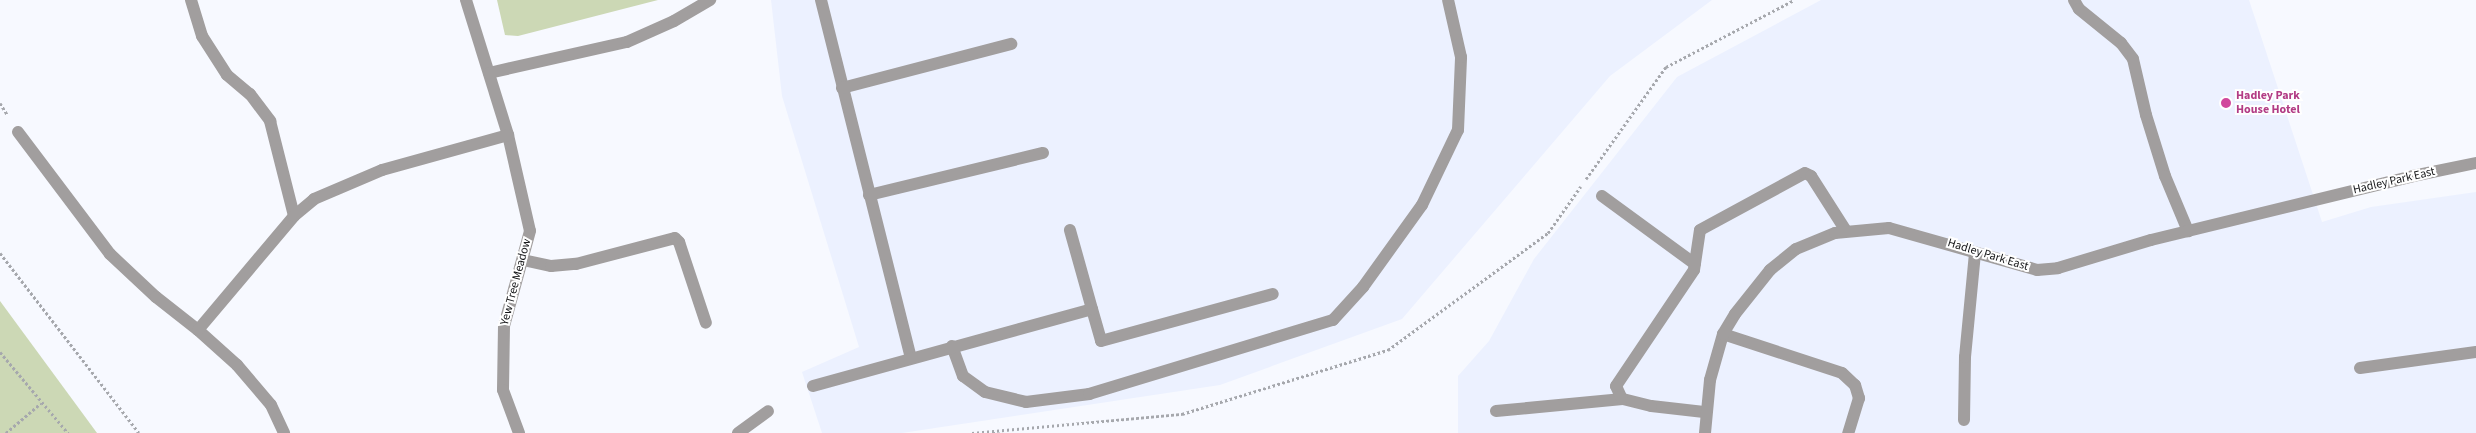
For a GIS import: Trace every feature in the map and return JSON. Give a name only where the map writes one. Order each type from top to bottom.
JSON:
[{"type":"street","points":[[192,0],[202,36],[226,75],[250,94],[270,121],[294,216]]},
{"type":"street","name":"Yew Tree Meadow","points":[[466,0],[508,135],[529,221],[523,260],[504,326],[502,362],[503,390],[519,433]]},
{"type":"street","points":[[489,73],[627,42],[674,21],[710,0]]},
{"type":"street","points":[[821,0],[911,358]]},
{"type":"street","points":[[952,346],[963,376],[985,392],[1026,402],[1089,394],[1333,320],[1363,287],[1422,205],[1458,130],[1462,57],[1448,0]]},
{"type":"street","points":[[2074,0],[2079,9],[2121,43],[2134,58],[2162,167],[2188,231]]},
{"type":"street","points":[[842,88],[1011,44]]},
{"type":"street","points":[[18,132],[110,254],[156,297],[198,330],[237,365],[272,405],[284,433]]},
{"type":"street","points":[[198,330],[294,216],[314,199],[349,183],[508,135]]},
{"type":"street","points":[[869,195],[1043,153]]},
{"type":"street","name":"Hadley Park East","points":[[1705,433],[1704,412],[1723,334],[1749,294],[1770,270],[1796,249],[1846,231],[1889,228],[2037,270],[2058,268],[2188,231],[2476,163]]},
{"type":"street","points":[[1622,399],[1616,386],[1679,296],[1695,264],[1700,230],[1805,173],[1812,176],[1846,231]]},
{"type":"street","points":[[1602,196],[1695,264]]},
{"type":"street","points":[[1070,230],[1101,341],[1273,294]]},
{"type":"street","points":[[523,260],[551,266],[576,264],[674,238],[679,242],[706,323]]},
{"type":"street","points":[[1964,420],[1965,357],[1975,253]]},
{"type":"street","points":[[813,386],[952,346],[1092,309]]},
{"type":"street","points":[[1723,334],[1842,374],[1855,385],[1859,398],[1848,433]]},
{"type":"street","points":[[2360,368],[2476,352]]},
{"type":"street","points":[[1496,411],[1622,399],[1651,406],[1704,412]]},
{"type":"street","points":[[738,433],[768,411]]},
{"type":"path","points":[[972,433],[1182,414],[1388,350],[1548,233],[1666,67],[1794,0]]},
{"type":"path","points":[[0,253],[139,433]]},
{"type":"path","points":[[0,352],[68,433]]},
{"type":"path","points":[[6,433],[41,403]]},
{"type":"shaded area","points":[[771,0],[1712,0],[1610,76],[1402,319],[1220,385],[902,433],[822,433],[802,372],[859,347],[782,96]]},
{"type":"shaded area","points":[[1821,0],[2249,0],[2322,222],[2371,207],[2476,192],[2476,433],[1458,433],[1458,376],[1489,341],[1534,259],[1677,77]]},
{"type":"green space","points":[[497,0],[658,0],[518,36],[505,35]]},
{"type":"green space","points":[[0,301],[97,433],[0,433]]},
{"type":"place","name":"Hadley Park House Hotel","points":[[2226,103]]}]
